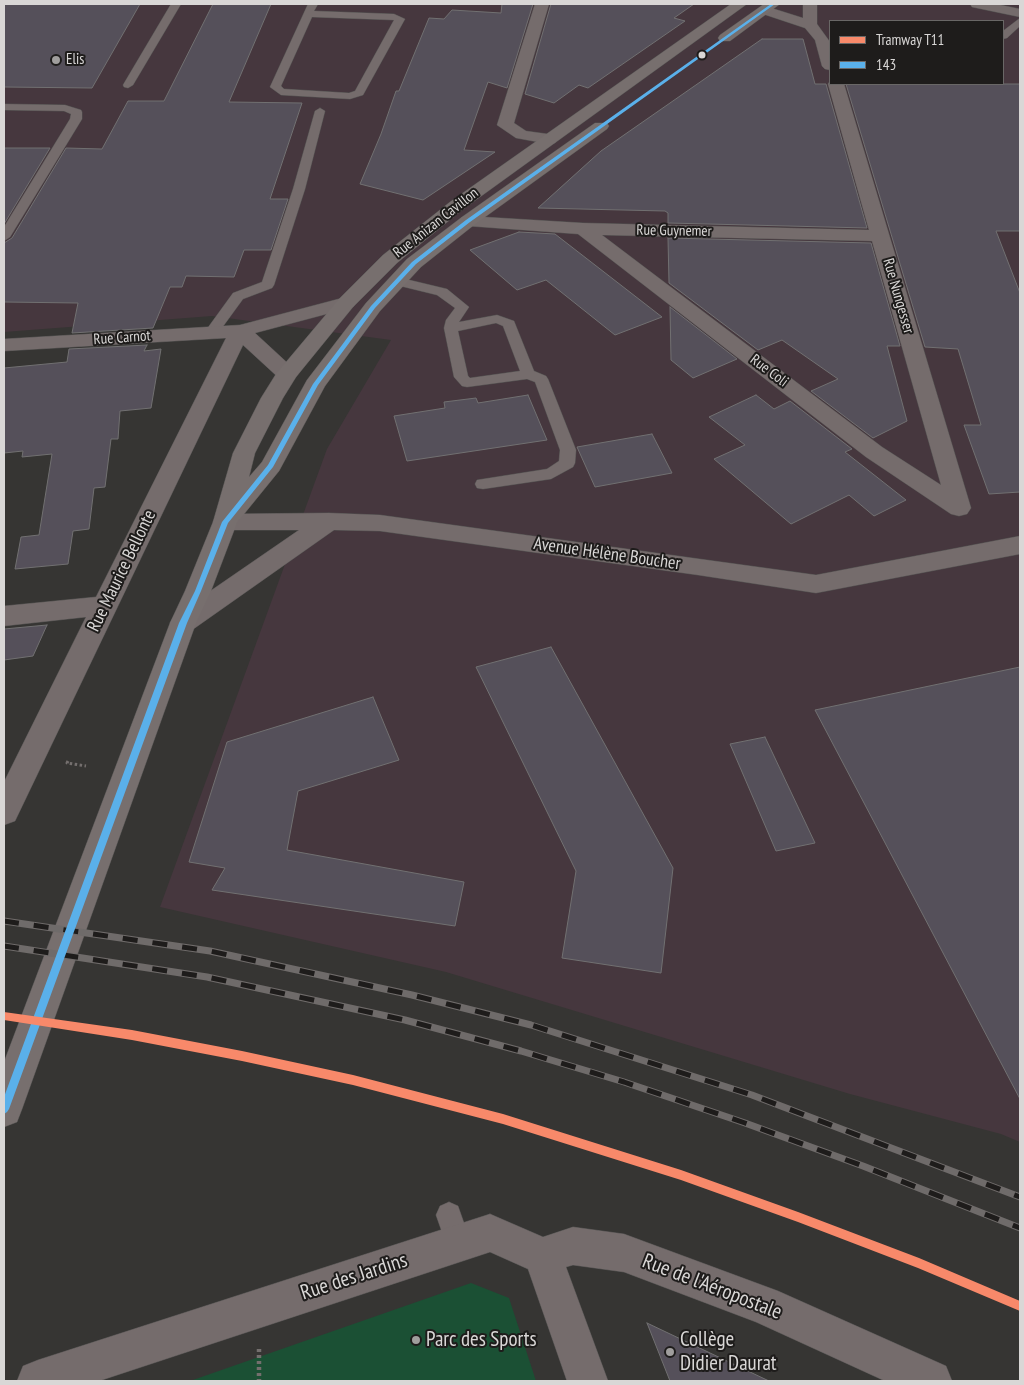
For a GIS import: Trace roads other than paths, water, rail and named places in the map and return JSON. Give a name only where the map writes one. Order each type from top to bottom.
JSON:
[{"type":"main road","name":"Rue Anizan Cavillon","points":[[4,1108],[183,623],[198,591],[224,522],[244,453],[272,398],[287,374],[346,303],[390,259],[456,206],[740,4]]},
{"type":"main road","name":"Rue Anizan Cavillon","points":[[224,522],[271,466],[315,385],[373,307],[414,263],[468,221],[769,7]]},
{"type":"street","points":[[542,4],[505,125],[522,135],[549,140]]},
{"type":"street","points":[[810,4],[810,25]]},
{"type":"street","points":[[977,4],[1020,13]]},
{"type":"street","points":[[769,7],[810,25],[822,39],[829,63]]},
{"type":"street","name":"Rue Nungesser","points":[[836,85],[959,508]]},
{"type":"street","name":"Rue Guynemer","points":[[468,221],[583,229],[881,236]]},
{"type":"street","name":"Rue Coli","points":[[583,229],[874,452],[959,508]]},
{"type":"street","name":"Rue Carnot","points":[[4,345],[240,331],[346,303]]},
{"type":"street","points":[[240,331],[287,374]]},
{"type":"street","name":"Rue Maurice Bellonte","points":[[4,812],[240,331]]},
{"type":"street","points":[[183,623],[329,521]]},
{"type":"street","name":"Avenue Hélène Boucher","points":[[224,522],[329,521],[380,523],[688,564],[816,584],[1020,545]]},
{"type":"street","points":[[4,616],[104,606]]},
{"type":"street","name":"Rue des Jardins","points":[[38,1381],[453,1229],[490,1233],[543,1256]]},
{"type":"street","name":"Rue de l'Aéropostale","points":[[543,1256],[573,1246],[624,1253],[764,1304],[931,1381]]},
{"type":"street","points":[[543,1256],[587,1381]]},
{"type":"lane","points":[[128,85],[176,4]]},
{"type":"lane","points":[[309,14],[394,17],[400,20],[359,93],[350,96],[282,92],[275,87],[313,4]]},
{"type":"lane","points":[[1004,35],[1020,21]]},
{"type":"lane","points":[[4,107],[65,108],[76,112],[76,119],[4,236]]},
{"type":"lane","points":[[212,333],[238,296],[267,285],[299,189],[320,111]]},
{"type":"lane","points":[[397,282],[442,292],[462,307],[452,320],[451,328],[461,377],[467,382],[528,374],[540,379],[568,450],[567,463],[551,474],[482,484]]},
{"type":"lane","points":[[451,328],[497,319],[509,324],[528,374]]},
{"type":"railway","points":[[4,921],[210,951],[412,995],[531,1025],[752,1095],[1020,1197]]},
{"type":"railway","points":[[4,946],[207,977],[405,1020],[521,1051],[624,1082],[745,1123],[863,1166],[1020,1228]]},
{"type":"tram line","name":"T11","points":[[4,1016],[132,1035],[242,1056],[353,1080],[503,1119],[681,1175],[798,1217],[919,1263],[1020,1306]]},
{"type":"place","name":"Elis","points":[[56,60]]},
{"type":"place","name":"Parc des Sports","points":[[416,1340]]},
{"type":"place","name":"Collège Didier Daurat","points":[[670,1352]]}]
